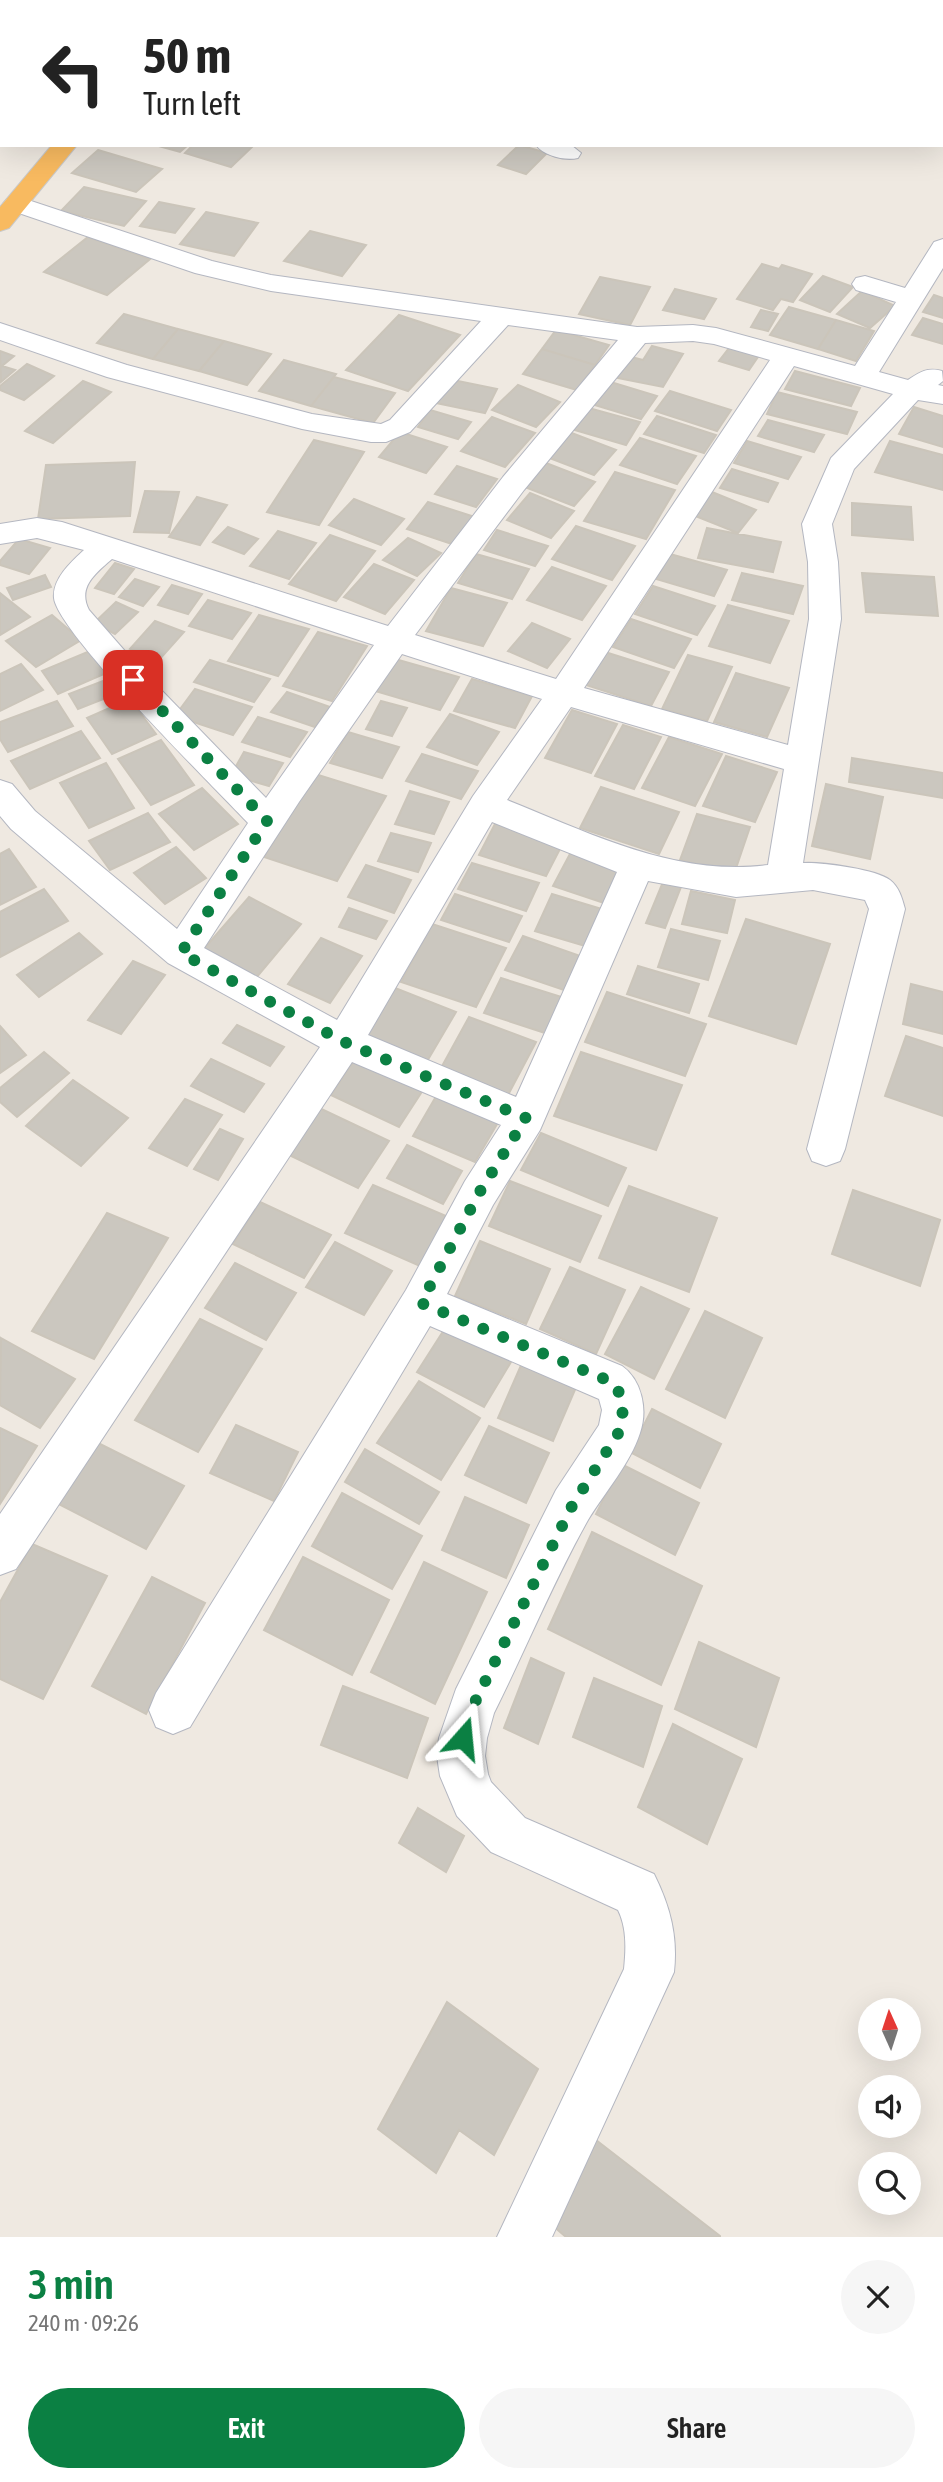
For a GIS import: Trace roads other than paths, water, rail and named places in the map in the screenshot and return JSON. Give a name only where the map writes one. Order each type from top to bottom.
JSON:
[{"type":"highway","points":[[8,214],[63,147]]},
{"type":"street","points":[[8,214],[271,283],[637,335],[693,333],[716,336],[912,390],[943,395]]},
{"type":"street","points":[[863,375],[943,247]]},
{"type":"street","points":[[864,284],[912,298]]},
{"type":"street","points":[[0,331],[117,371],[312,423],[386,433],[400,426],[500,317]]},
{"type":"street","points":[[181,953],[267,821],[393,639],[571,411],[637,335]]},
{"type":"street","points":[[0,1553],[344,1042],[485,805],[564,693],[787,355]]},
{"type":"street","points":[[783,877],[825,619],[823,562],[817,524],[841,465],[912,390],[943,369]]},
{"type":"street","points":[[0,534],[37,528],[62,532],[524,682],[803,762]]},
{"type":"street","points":[[108,547],[80,570],[70,591],[69,604],[95,639],[267,821]]},
{"type":"street","points":[[0,793],[23,820],[181,953],[344,1042],[526,1118]]},
{"type":"street","points":[[485,805],[636,866],[736,883],[813,876],[876,888],[884,897],[887,909],[826,1149]]},
{"type":"street","points":[[173,1710],[421,1303],[479,1193],[526,1118],[636,866]]},
{"type":"street","points":[[421,1303],[607,1380],[617,1387],[623,1410],[619,1432],[572,1506],[473,1706],[463,1738],[461,1756],[464,1776],[474,1799],[508,1835],[636,1892],[646,1910],[650,1930],[649,1972],[524,2237]]}]
